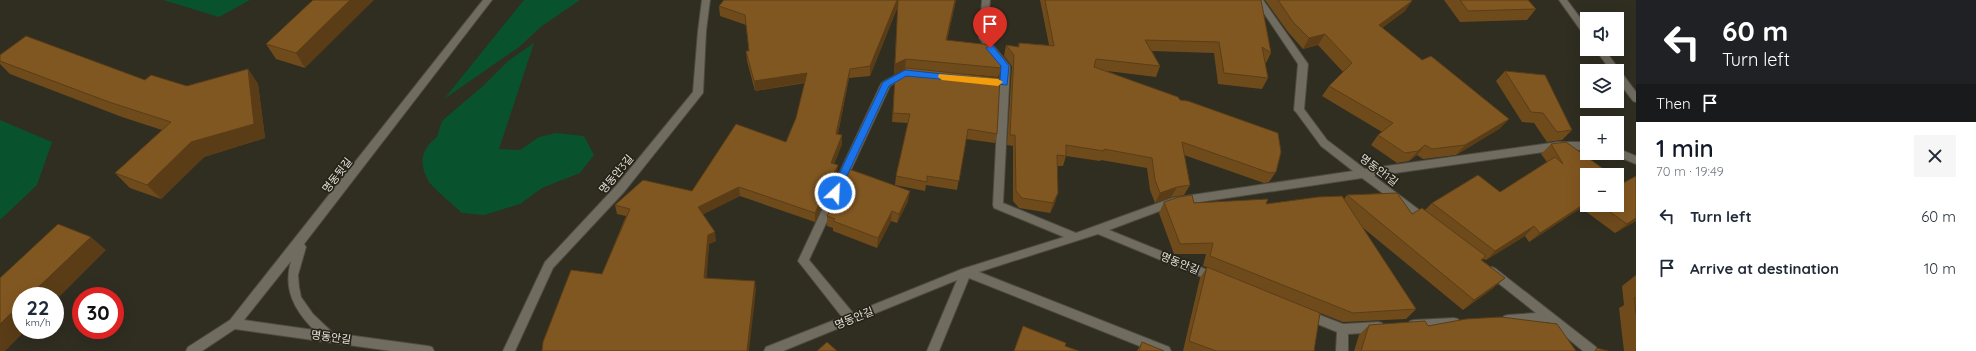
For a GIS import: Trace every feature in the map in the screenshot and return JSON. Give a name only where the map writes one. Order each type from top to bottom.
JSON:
[{"type":"street","name":"명동뒷길","points":[[192,351],[234,324],[306,235],[488,0]]},
{"type":"street","name":"명동안3길","points":[[509,351],[548,265],[620,189],[698,93],[702,31],[706,0]]},
{"type":"street","points":[[986,0],[983,38],[1005,66],[998,205],[1076,237]]},
{"type":"street","name":"명동안1길","points":[[1259,0],[1303,64],[1299,110],[1324,144],[1366,174],[1433,227]]},
{"type":"street","points":[[1563,0],[1580,23]]},
{"type":"street","points":[[851,319],[803,261],[886,84],[905,73],[920,74]]},
{"type":"street","points":[[974,80],[1004,83]]},
{"type":"street","points":[[1624,82],[1636,98]]},
{"type":"street","points":[[1098,230],[1172,202],[1231,192],[1558,146],[1580,146]]},
{"type":"street","points":[[1624,155],[1636,160]]},
{"type":"street","name":"명동안길","points":[[770,351],[966,272],[1098,230],[1228,283]]},
{"type":"street","points":[[306,235],[296,259],[292,282],[296,300],[309,319],[330,337]]},
{"type":"street","points":[[1483,265],[1592,351]]},
{"type":"street","points":[[933,351],[966,272],[1165,351]]},
{"type":"street","points":[[1300,312],[1343,329],[1463,322]]},
{"type":"street","points":[[1495,321],[1550,318]]},
{"type":"street","name":"명동안길","points":[[234,324],[428,351]]},
{"type":"street","points":[[1342,351],[1343,329]]},
{"type":"green space","points":[[163,0],[250,0],[219,17]]},
{"type":"green space","points":[[524,0],[580,0],[542,26],[519,47],[444,99]]},
{"type":"green space","points":[[534,43],[499,149],[520,150],[539,137],[556,133],[584,136],[594,155],[580,173],[542,188],[520,204],[484,215],[462,213],[438,192],[428,180],[422,162],[425,151],[437,137],[442,121],[484,85],[508,61]]},
{"type":"green space","points":[[0,120],[52,142],[37,185],[0,220]]},
{"type":"building","points":[[313,0],[350,0],[296,53],[266,44]]},
{"type":"building","points":[[724,0],[897,0],[870,66],[850,69],[836,134],[842,135],[831,163],[838,165],[815,213],[739,187],[698,207],[715,232],[708,235],[704,278],[755,281],[747,351],[542,351],[543,342],[571,270],[602,274],[630,209],[615,205],[643,180],[692,191],[736,124],[786,142],[796,118],[807,73],[754,81],[746,51],[749,51],[745,15],[719,6]]},
{"type":"building","points":[[898,0],[955,0],[946,40],[991,45],[1001,58],[1001,68],[906,59],[895,64]]},
{"type":"building","points":[[1045,0],[1261,0],[1271,53],[1262,47],[1268,78],[1224,73],[1219,42],[1145,40],[1160,66],[1096,59],[1094,67],[1178,97],[1180,100],[1188,101],[1278,133],[1281,152],[1276,172],[1270,173],[1182,142],[1190,185],[1177,187],[1160,193],[1155,180],[1152,158],[1104,149],[1104,151],[1066,145],[1066,156],[1057,155],[1058,193],[1053,203],[1022,198],[1016,191],[1015,135],[1010,135],[1014,55],[1006,45],[1019,47],[1019,43],[1054,46]]},
{"type":"building","points":[[1278,0],[1411,0],[1412,1],[1379,25],[1422,60],[1431,56],[1509,119],[1465,145],[1432,149],[1425,145],[1418,151],[1405,153],[1378,135],[1393,123],[1329,86],[1352,63],[1325,34],[1309,38],[1293,22]]},
{"type":"building","points":[[1460,0],[1528,0],[1536,9],[1468,11]]},
{"type":"building","points":[[26,36],[145,80],[151,75],[187,86],[248,69],[254,124],[191,142],[147,185],[115,173],[171,122],[109,102],[0,61],[0,55]]},
{"type":"building","points":[[907,68],[1000,78],[997,134],[968,129],[959,181],[927,176],[927,182],[896,176],[910,114],[893,113],[895,76]]},
{"type":"building","points":[[1505,71],[1545,75],[1572,130],[1557,132],[1543,113],[1531,112]]},
{"type":"building","points":[[1566,142],[1580,152],[1580,160],[1591,160],[1602,168],[1580,168],[1580,207],[1540,233],[1534,226],[1495,251],[1432,203],[1478,175],[1500,192],[1555,157],[1563,164],[1551,144]]},
{"type":"building","points":[[849,169],[910,191],[899,214],[892,211],[878,238],[833,221],[835,219],[827,216]]},
{"type":"building","points":[[1636,176],[1636,218],[1627,224],[1610,212],[1624,212],[1624,182]]},
{"type":"building","points":[[1397,193],[1412,214],[1422,208],[1486,256],[1481,260],[1505,278],[1474,300],[1347,195]]},
{"type":"building","points":[[1192,195],[1194,203],[1268,199],[1266,204],[1318,197],[1342,196],[1416,309],[1353,313],[1210,256],[1213,243],[1180,244],[1164,202],[1179,197]]},
{"type":"building","points":[[58,224],[91,237],[38,287],[12,287],[12,313],[0,324],[0,278]]},
{"type":"building","points":[[1207,267],[1320,313],[1314,351],[1216,351],[1189,341]]},
{"type":"building","points":[[1634,298],[1636,298],[1636,314]]},
{"type":"building","points":[[1501,317],[1557,324],[1576,351],[1361,351],[1369,325],[1425,321],[1428,326],[1466,319]]},
{"type":"building","points":[[1023,326],[1066,343],[1065,346],[1079,351],[1014,351]]},
{"type":"building","points":[[827,342],[837,351],[817,351]]},
{"type":"building","points":[[1142,342],[1164,351],[1139,351]]},
{"type":"building","points":[[1597,348],[1608,351],[1595,351]]},
{"type":"slow traffic","points":[[942,77],[998,82]]},
{"type":"route","points":[[835,193],[886,84],[905,73],[1004,83],[1005,66],[990,48]]}]
